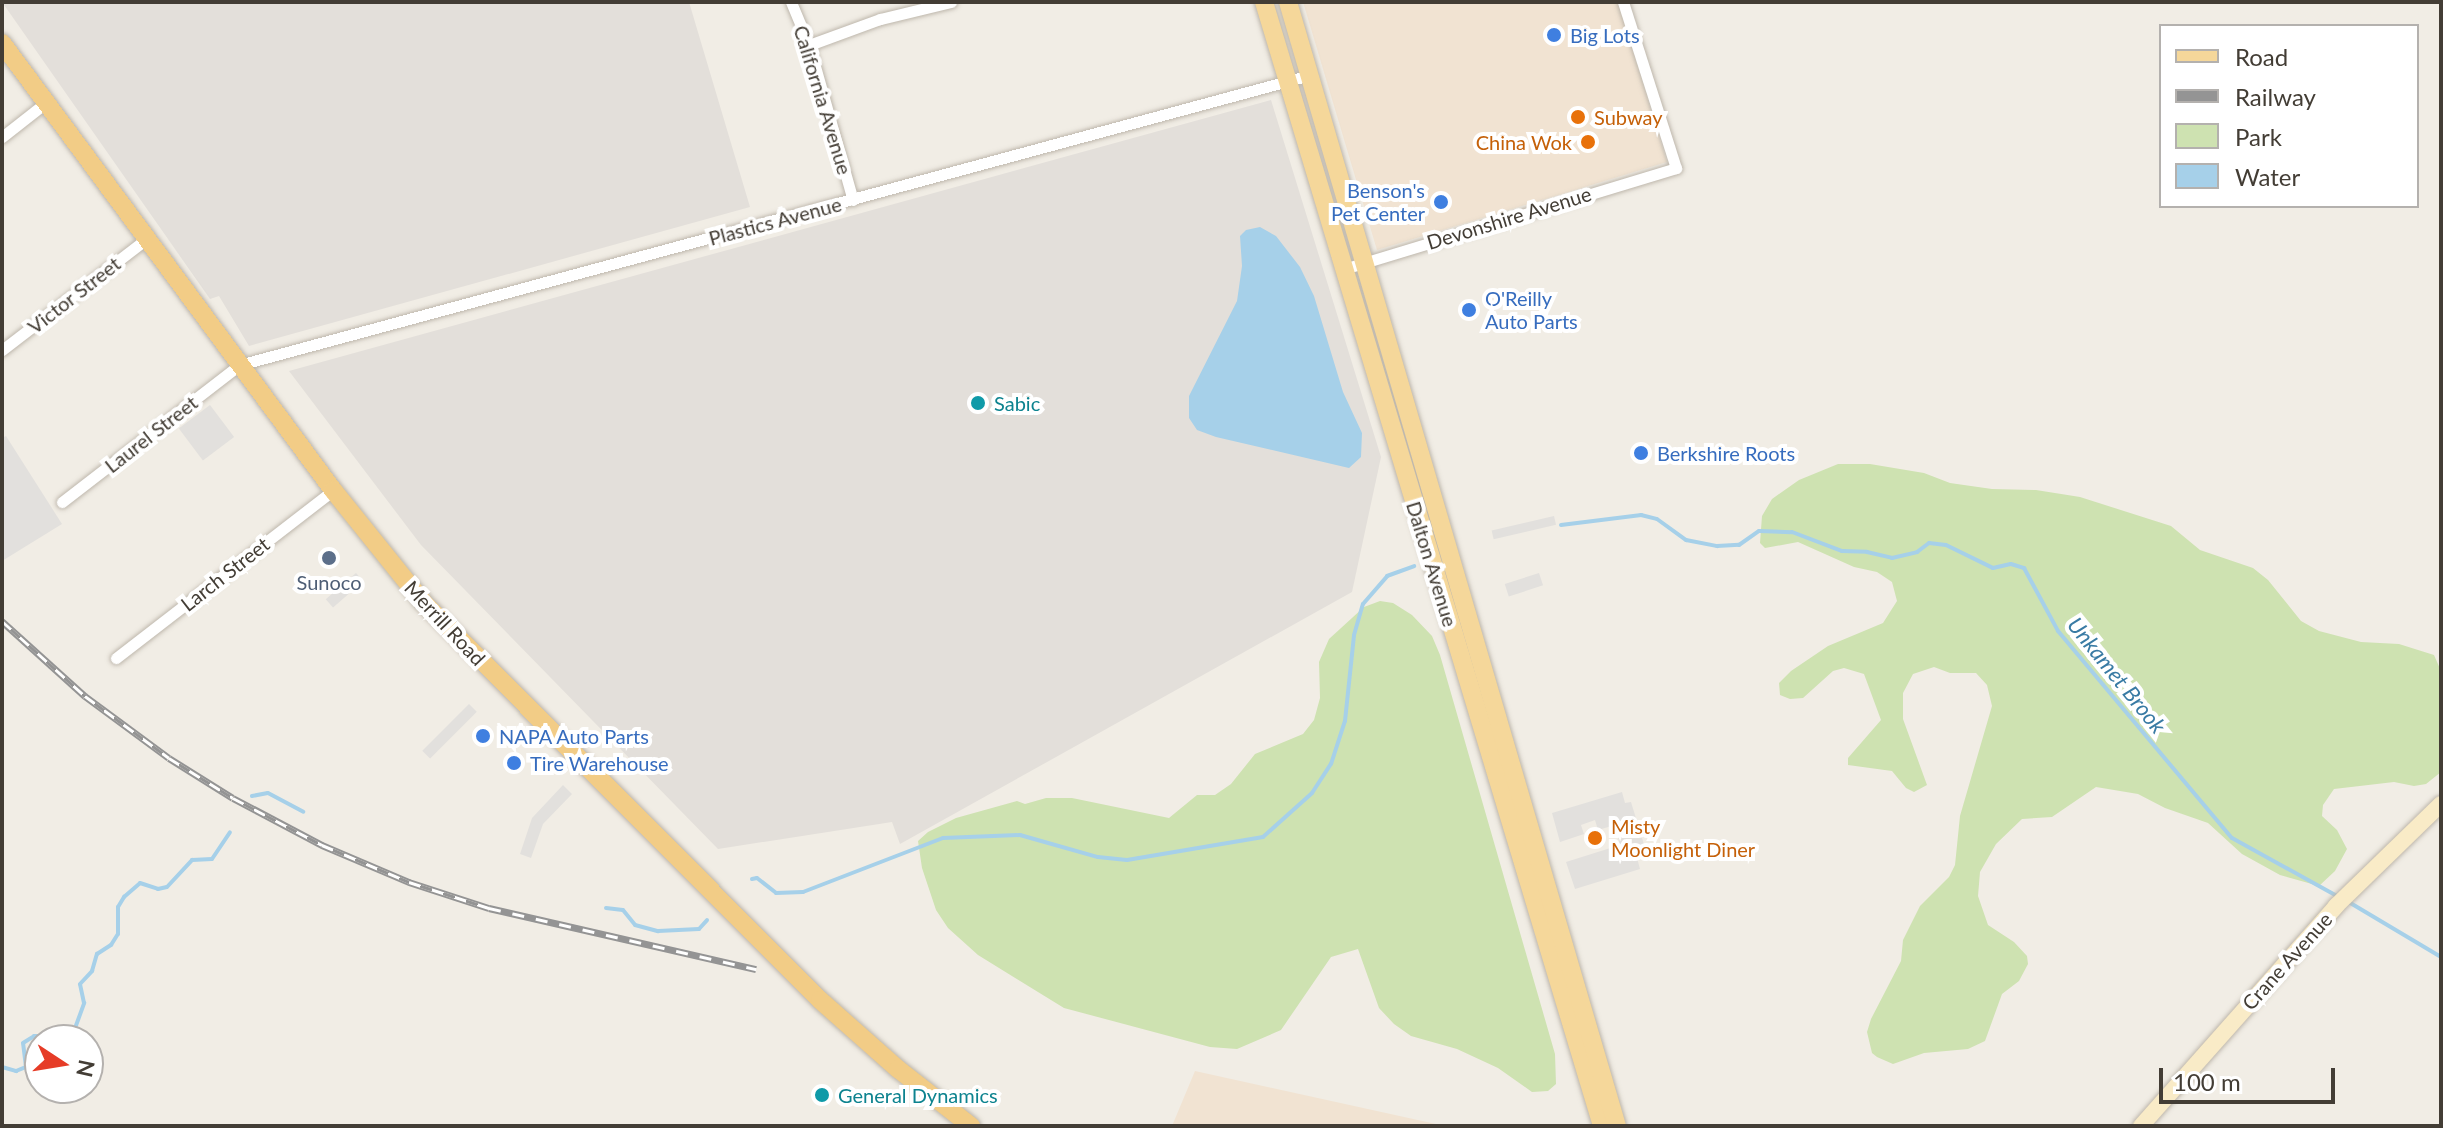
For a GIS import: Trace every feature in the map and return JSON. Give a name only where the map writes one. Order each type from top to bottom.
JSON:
[{"type":"highway","name":"Merrill Road","points":[[2,43],[44,104],[333,490],[445,625],[770,952],[871,1047],[971,1126]]},
{"type":"main road","name":"Dalton Avenue","points":[[1264,2],[1602,1126]]},
{"type":"main road","name":"Dalton Avenue","points":[[1288,2],[1617,1126]]},
{"type":"main road","name":"Crane Avenue","points":[[2141,1126],[2336,906],[2441,804]]},
{"type":"street","name":"California Avenue","points":[[791,2],[809,45],[853,200]]},
{"type":"street","points":[[809,45],[880,19],[951,2]]},
{"type":"street","name":"Devonshire Avenue","points":[[1344,269],[1676,168],[1623,2]]},
{"type":"street","name":"Plastics Avenue","points":[[239,365],[1310,75]]},
{"type":"street","points":[[2,137],[44,104]]},
{"type":"street","name":"Victor Street","points":[[2,350],[145,240]]},
{"type":"street","name":"Laurel Street","points":[[62,502],[239,365]]},
{"type":"street","name":"Larch Street","points":[[116,658],[333,490]]},
{"type":"shaded area","points":[[2,2],[689,2],[750,207],[249,346],[219,296],[210,299]]},
{"type":"shaded area","points":[[1303,2],[1618,2],[1667,162],[1377,250]]},
{"type":"shaded area","points":[[1271,100],[1381,457],[1352,592],[900,844],[892,822],[718,849],[421,545],[289,371]]},
{"type":"shaded area","points":[[210,405],[234,437],[203,460],[179,428]]},
{"type":"shaded area","points":[[6,436],[62,524],[2,561],[2,438]]},
{"type":"shaded area","points":[[1554,516],[1556,525],[1494,539],[1492,530]]},
{"type":"shaded area","points":[[356,573],[363,581],[333,608],[326,599]]},
{"type":"shaded area","points":[[1539,573],[1543,585],[1509,596],[1505,584]]},
{"type":"shaded area","points":[[469,704],[477,712],[430,758],[422,751]]},
{"type":"shaded area","points":[[563,785],[572,794],[543,824],[531,858],[520,854],[532,818]]},
{"type":"shaded area","points":[[1622,792],[1625,803],[1631,802],[1646,851],[1636,854],[1640,869],[1575,889],[1566,862],[1620,845],[1615,825],[1598,830],[1595,820],[1581,825],[1584,834],[1560,842],[1552,813]]},
{"type":"shaded area","points":[[1195,1071],[1445,1126],[1172,1126]]},
{"type":"green space","points":[[1838,464],[1870,464],[1924,473],[1950,483],[2080,497],[2171,526],[2200,550],[2253,568],[2268,580],[2301,621],[2319,631],[2361,642],[2399,644],[2434,655],[2441,671],[2441,772],[2426,784],[2414,786],[2394,782],[2334,789],[2323,805],[2322,816],[2337,830],[2347,849],[2335,871],[2319,886],[2280,875],[2242,854],[2208,823],[2165,808],[2138,794],[2096,787],[2052,817],[2022,819],[1996,844],[1980,872],[1978,896],[1988,925],[2014,942],[2027,956],[2028,964],[2019,981],[2002,994],[1985,1041],[1968,1049],[1924,1053],[1893,1064],[1877,1057],[1872,1053],[1867,1032],[1871,1019],[1901,961],[1903,940],[1920,906],[1949,877],[1955,865],[1960,816],[1992,706],[1987,685],[1976,673],[1950,673],[1934,667],[1913,674],[1903,693],[1903,719],[1927,785],[1914,792],[1906,788],[1892,771],[1848,765],[1848,758],[1881,720],[1864,674],[1844,668],[1833,671],[1803,698],[1790,699],[1780,695],[1779,683],[1791,671],[1828,646],[1883,623],[1897,601],[1892,582],[1877,572],[1854,567],[1798,542],[1765,548],[1760,543],[1762,516],[1772,499],[1799,480]]},
{"type":"green space","points":[[1380,601],[1393,603],[1412,615],[1432,636],[1440,655],[1555,1054],[1556,1084],[1548,1091],[1532,1092],[1498,1068],[1457,1049],[1411,1036],[1394,1024],[1379,1008],[1358,949],[1331,957],[1281,1030],[1237,1049],[1210,1047],[1064,1008],[978,955],[948,928],[936,910],[922,868],[918,841],[928,832],[956,818],[1017,801],[1025,804],[1046,798],[1072,798],[1169,818],[1197,795],[1215,795],[1231,784],[1255,754],[1303,734],[1314,720],[1320,698],[1319,662],[1329,639],[1364,607]]},
{"type":"water","points":[[1260,227],[1276,236],[1300,267],[1314,296],[1343,392],[1362,433],[1361,457],[1349,468],[1216,437],[1197,430],[1189,418],[1189,396],[1237,301],[1242,266],[1240,236],[1246,230]]},
{"type":"waterway","name":"Unkamet Brook","points":[[1561,525],[1641,515],[1657,519],[1686,540],[1717,546],[1739,545],[1759,531],[1792,532],[1842,551],[1867,552],[1892,558],[1917,552],[1929,543],[1946,545],[1993,568],[2011,564],[2024,568],[2058,631],[2232,838],[2339,897]]},
{"type":"waterway","name":"Unkamet Brook","points":[[752,879],[757,878],[776,893],[803,892],[943,838],[1020,835],[1098,857],[1127,860],[1263,837],[1312,793],[1331,764],[1345,721],[1354,635],[1363,604],[1387,576],[1414,566]]},
{"type":"waterway","name":"Unkamet Brook","points":[[252,796],[268,793],[303,812]]},
{"type":"waterway","name":"Unkamet Brook","points":[[2,1067],[16,1071],[26,1067],[23,1043],[34,1036],[57,1036],[74,1031],[84,1003],[80,984],[92,971],[97,954],[111,945],[118,934],[118,907],[124,897],[140,883],[158,889],[167,887],[192,860],[212,859],[230,832]]},
{"type":"waterway","name":"Unkamet Brook","points":[[2347,901],[2441,957]]},
{"type":"waterway","name":"Unkamet Brook","points":[[606,908],[623,910],[635,925],[658,931],[699,929],[707,920]]},
{"type":"railway","points":[[2,621],[85,696],[169,758],[233,798],[322,845],[409,882],[489,908],[756,969]]},
{"type":"place","name":"Big Lots","points":[[1554,35]]},
{"type":"place","name":"Subway","points":[[1578,117]]},
{"type":"place","name":"China Wok","points":[[1588,142]]},
{"type":"place","name":"Benson's Pet Center","points":[[1441,202]]},
{"type":"place","name":"O'Reilly Auto Parts","points":[[1469,310]]},
{"type":"place","name":"Sabic","points":[[978,403]]},
{"type":"place","name":"Berkshire Roots","points":[[1641,453]]},
{"type":"place","name":"Sunoco","points":[[329,558]]},
{"type":"place","name":"NAPA Auto Parts","points":[[483,736]]},
{"type":"place","name":"Tire Warehouse","points":[[514,763]]},
{"type":"place","name":"Misty Moonlight Diner","points":[[1595,838]]},
{"type":"place","name":"General Dynamics","points":[[822,1095]]}]
